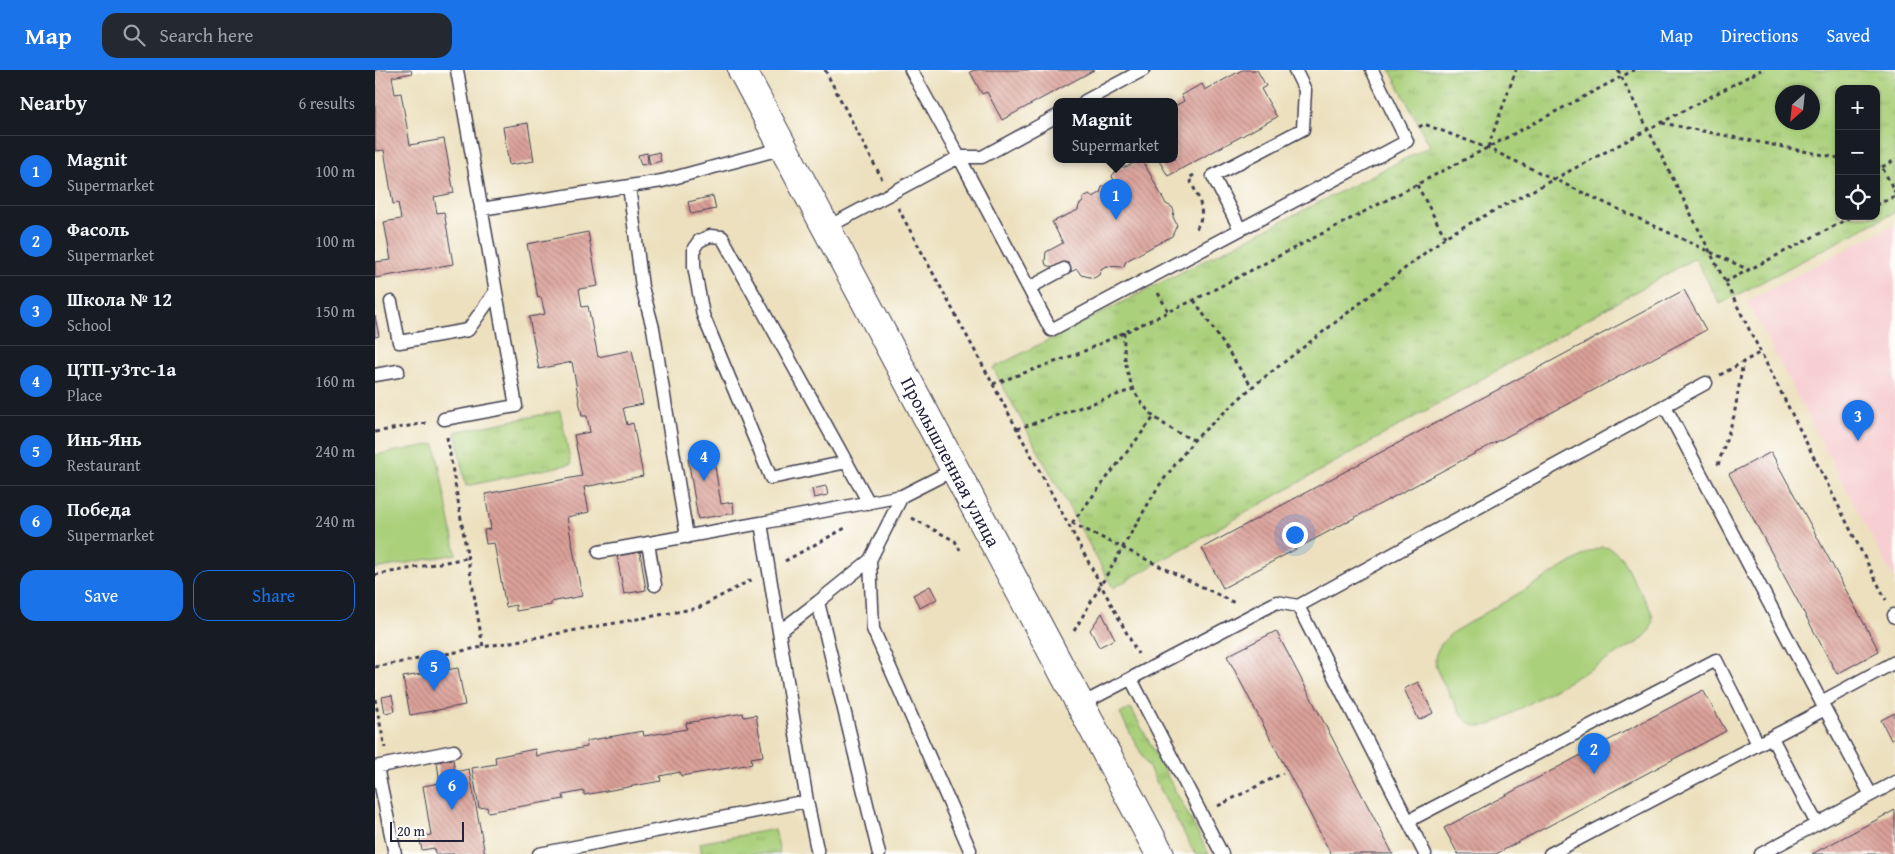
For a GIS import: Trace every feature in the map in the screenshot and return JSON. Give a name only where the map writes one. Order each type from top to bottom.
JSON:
[{"type":"street","name":"Промышленная улица","points":[[742,70],[1160,854]]},
{"type":"lane","points":[[444,419],[516,406],[457,70]]},
{"type":"lane","points":[[911,70],[1051,330],[1407,141],[1372,70]]},
{"type":"lane","points":[[1240,229],[1213,176],[1303,129],[1305,90],[1295,70]]},
{"type":"lane","points":[[1090,98],[1138,71]]},
{"type":"lane","points":[[826,228],[959,157],[982,157],[1053,118]]},
{"type":"lane","points":[[481,209],[662,181],[784,148]]},
{"type":"lane","points":[[629,186],[642,287],[653,328],[687,537]]},
{"type":"lane","points":[[847,462],[771,478],[703,315],[693,266],[694,248],[699,241],[710,236],[723,237],[847,462],[869,503]]},
{"type":"lane","points":[[1029,288],[1064,269]]},
{"type":"lane","points":[[391,302],[399,342],[469,330],[495,292]]},
{"type":"lane","points":[[375,375],[398,371]]},
{"type":"lane","points":[[1080,705],[1277,602],[1298,606],[1706,383]]},
{"type":"lane","points":[[1665,406],[1871,795]]},
{"type":"lane","points":[[599,552],[902,496],[955,469]]},
{"type":"lane","points":[[779,632],[869,560],[902,496]]},
{"type":"lane","points":[[761,523],[807,801],[818,854]]},
{"type":"lane","points":[[648,543],[655,585]]},
{"type":"lane","points":[[869,560],[873,629],[970,850]]},
{"type":"lane","points":[[818,602],[879,854]]},
{"type":"lane","points":[[1298,606],[1425,854]]},
{"type":"lane","points":[[1408,821],[1716,660],[1759,744]]},
{"type":"lane","points":[[1550,854],[1772,738],[1895,662]]},
{"type":"lane","points":[[1131,680],[1222,854]]},
{"type":"lane","points":[[1772,738],[1817,824]]},
{"type":"lane","points":[[395,854],[376,767],[455,751]]},
{"type":"lane","points":[[1761,854],[1895,782]]},
{"type":"lane","points":[[539,854],[807,801]]},
{"type":"path","points":[[825,70],[1017,429],[1071,525],[1101,586],[1147,671]]},
{"type":"path","points":[[1487,148],[1516,70]]},
{"type":"path","points":[[1618,70],[1894,616]]},
{"type":"path","points":[[993,384],[1080,352],[1193,300],[1417,185],[1634,70]]},
{"type":"path","points":[[1074,631],[1159,487],[1195,440],[1251,387],[1445,237],[1761,70]]},
{"type":"path","points":[[1661,122],[1835,157]]},
{"type":"path","points":[[1404,135],[1424,124],[1487,148],[1749,270]]},
{"type":"path","points":[[1895,160],[1882,167],[1895,192]]},
{"type":"path","points":[[1192,233],[1197,229],[1202,212],[1201,202],[1189,178],[1197,173]]},
{"type":"path","points":[[1417,185],[1445,237]]},
{"type":"path","points":[[1880,203],[1895,196]]},
{"type":"path","points":[[1725,282],[1846,220]]},
{"type":"path","points":[[1193,300],[1251,387]]},
{"type":"path","points":[[1124,332],[1123,351],[1127,373],[1142,405],[1153,417],[1176,433],[1195,440]]},
{"type":"path","points":[[1706,383],[1761,352]]},
{"type":"path","points":[[1710,491],[1734,416],[1743,362]]},
{"type":"path","points":[[1017,429],[1134,389]]},
{"type":"path","points":[[1071,525],[1153,417]]},
{"type":"path","points":[[375,432],[444,419],[483,647]]},
{"type":"path","points":[[902,496],[913,518],[955,540],[960,550]]},
{"type":"path","points":[[375,667],[699,608],[852,524]]},
{"type":"path","points":[[1071,525],[1123,548],[1256,614]]},
{"type":"path","points":[[375,575],[467,558]]},
{"type":"path","points":[[1222,814],[1218,806],[1283,773]]},
{"type":"shaded area","points":[[1895,224],[1895,581],[1747,301]]},
{"type":"green space","points":[[1390,70],[1895,70],[1895,212],[1880,220],[1880,85],[1835,85],[1835,220],[1880,220],[1720,304],[1695,258],[1113,588],[993,368],[1430,146]]},
{"type":"green space","points":[[560,411],[571,464],[466,486],[455,432]]},
{"type":"green space","points":[[435,444],[456,554],[375,569],[375,455]]},
{"type":"green space","points":[[1602,547],[1610,548],[1621,557],[1651,611],[1653,620],[1651,628],[1646,635],[1640,641],[1493,724],[1478,726],[1472,724],[1462,716],[1436,668],[1435,657],[1442,644],[1453,632],[1589,552]]},
{"type":"green space","points":[[1131,708],[1209,854],[1195,854],[1120,714]]},
{"type":"green space","points":[[775,829],[780,854],[702,854],[700,843]]},
{"type":"building","points":[[375,70],[411,70],[412,73],[392,77],[395,94],[401,93],[410,145],[444,139],[454,193],[434,197],[437,213],[444,212],[453,264],[375,278],[375,262],[391,260],[384,222],[401,219],[398,203],[393,204],[384,150],[375,151]]},
{"type":"building","points":[[975,70],[1094,70],[1002,120],[987,92],[982,94],[970,72]]},
{"type":"building","points":[[1242,70],[1257,70],[1266,86],[1261,89],[1277,117],[1168,176],[1160,163],[1178,163],[1178,104],[1184,101],[1181,95],[1202,84],[1205,90]]},
{"type":"building","points":[[528,123],[534,161],[509,165],[503,127]]},
{"type":"building","points":[[659,152],[661,161],[650,164],[648,155]]},
{"type":"building","points":[[647,153],[648,164],[641,165],[638,155]]},
{"type":"building","points":[[1134,163],[1144,163],[1166,204],[1172,207],[1174,211],[1173,217],[1177,225],[1172,236],[1126,261],[1122,267],[1106,266],[1094,278],[1081,275],[1077,269],[1068,273],[1046,265],[1046,252],[1063,243],[1052,222],[1078,210],[1079,205],[1083,202],[1083,198],[1089,194],[1093,197],[1100,193],[1102,187],[1107,184],[1111,187],[1116,185],[1112,176],[1118,168]]},
{"type":"building","points":[[713,196],[716,209],[691,214],[688,202]]},
{"type":"building","points":[[588,232],[598,286],[579,289],[582,307],[588,306],[598,357],[632,350],[643,404],[623,408],[627,425],[633,423],[643,476],[584,487],[589,512],[567,517],[582,596],[551,602],[551,605],[516,611],[516,605],[506,607],[494,543],[486,544],[484,530],[491,529],[485,494],[582,476],[574,435],[590,432],[587,416],[582,416],[572,362],[539,369],[529,317],[545,314],[541,297],[538,298],[527,244]]},
{"type":"building","points":[[1684,290],[1706,330],[1223,588],[1202,548]]},
{"type":"building","points":[[375,316],[379,336],[375,337]]},
{"type":"building","points":[[1771,452],[1879,651],[1837,674],[1729,474]]},
{"type":"building","points":[[713,454],[721,504],[733,502],[734,513],[698,519],[688,458]]},
{"type":"building","points":[[826,486],[828,495],[814,498],[812,489]]},
{"type":"building","points":[[640,552],[646,590],[624,594],[617,556]]},
{"type":"building","points":[[930,586],[937,599],[920,608],[913,595]]},
{"type":"building","points":[[1102,613],[1115,639],[1099,647],[1090,630]]},
{"type":"building","points":[[1276,631],[1393,854],[1331,854],[1227,656]]},
{"type":"building","points":[[458,668],[465,705],[410,715],[403,677]]},
{"type":"building","points":[[1418,682],[1433,713],[1419,720],[1404,689]]},
{"type":"building","points":[[1703,690],[1726,731],[1496,854],[1458,854],[1444,828]]},
{"type":"building","points":[[392,695],[395,711],[385,713],[382,697]]},
{"type":"building","points":[[743,713],[744,717],[756,715],[763,756],[751,758],[752,764],[681,776],[680,772],[660,776],[661,781],[584,795],[584,791],[563,795],[564,799],[488,812],[487,807],[479,808],[472,768],[496,764],[495,757],[535,749],[536,756],[587,747],[586,741],[643,731],[644,736],[687,729],[686,723]]},
{"type":"building","points":[[1895,713],[1895,738],[1891,740],[1881,720]]},
{"type":"building","points":[[453,759],[455,772],[469,769],[485,854],[435,854],[434,848],[422,850],[419,837],[431,835],[423,786],[445,782],[444,776],[439,777],[437,762]]},
{"type":"building","points":[[1895,810],[1895,854],[1812,854]]},
{"type":"place","name":"Magnit","points":[[1116,220]]},
{"type":"place","name":"Школа № 12","points":[[1858,441]]},
{"type":"place","name":"ЦТП-у3тс-1а","points":[[704,481]]},
{"type":"place","name":"Инь-Янь","points":[[434,691]]},
{"type":"place","name":"Фасоль","points":[[1594,774]]},
{"type":"place","name":"Победа","points":[[452,810]]}]
